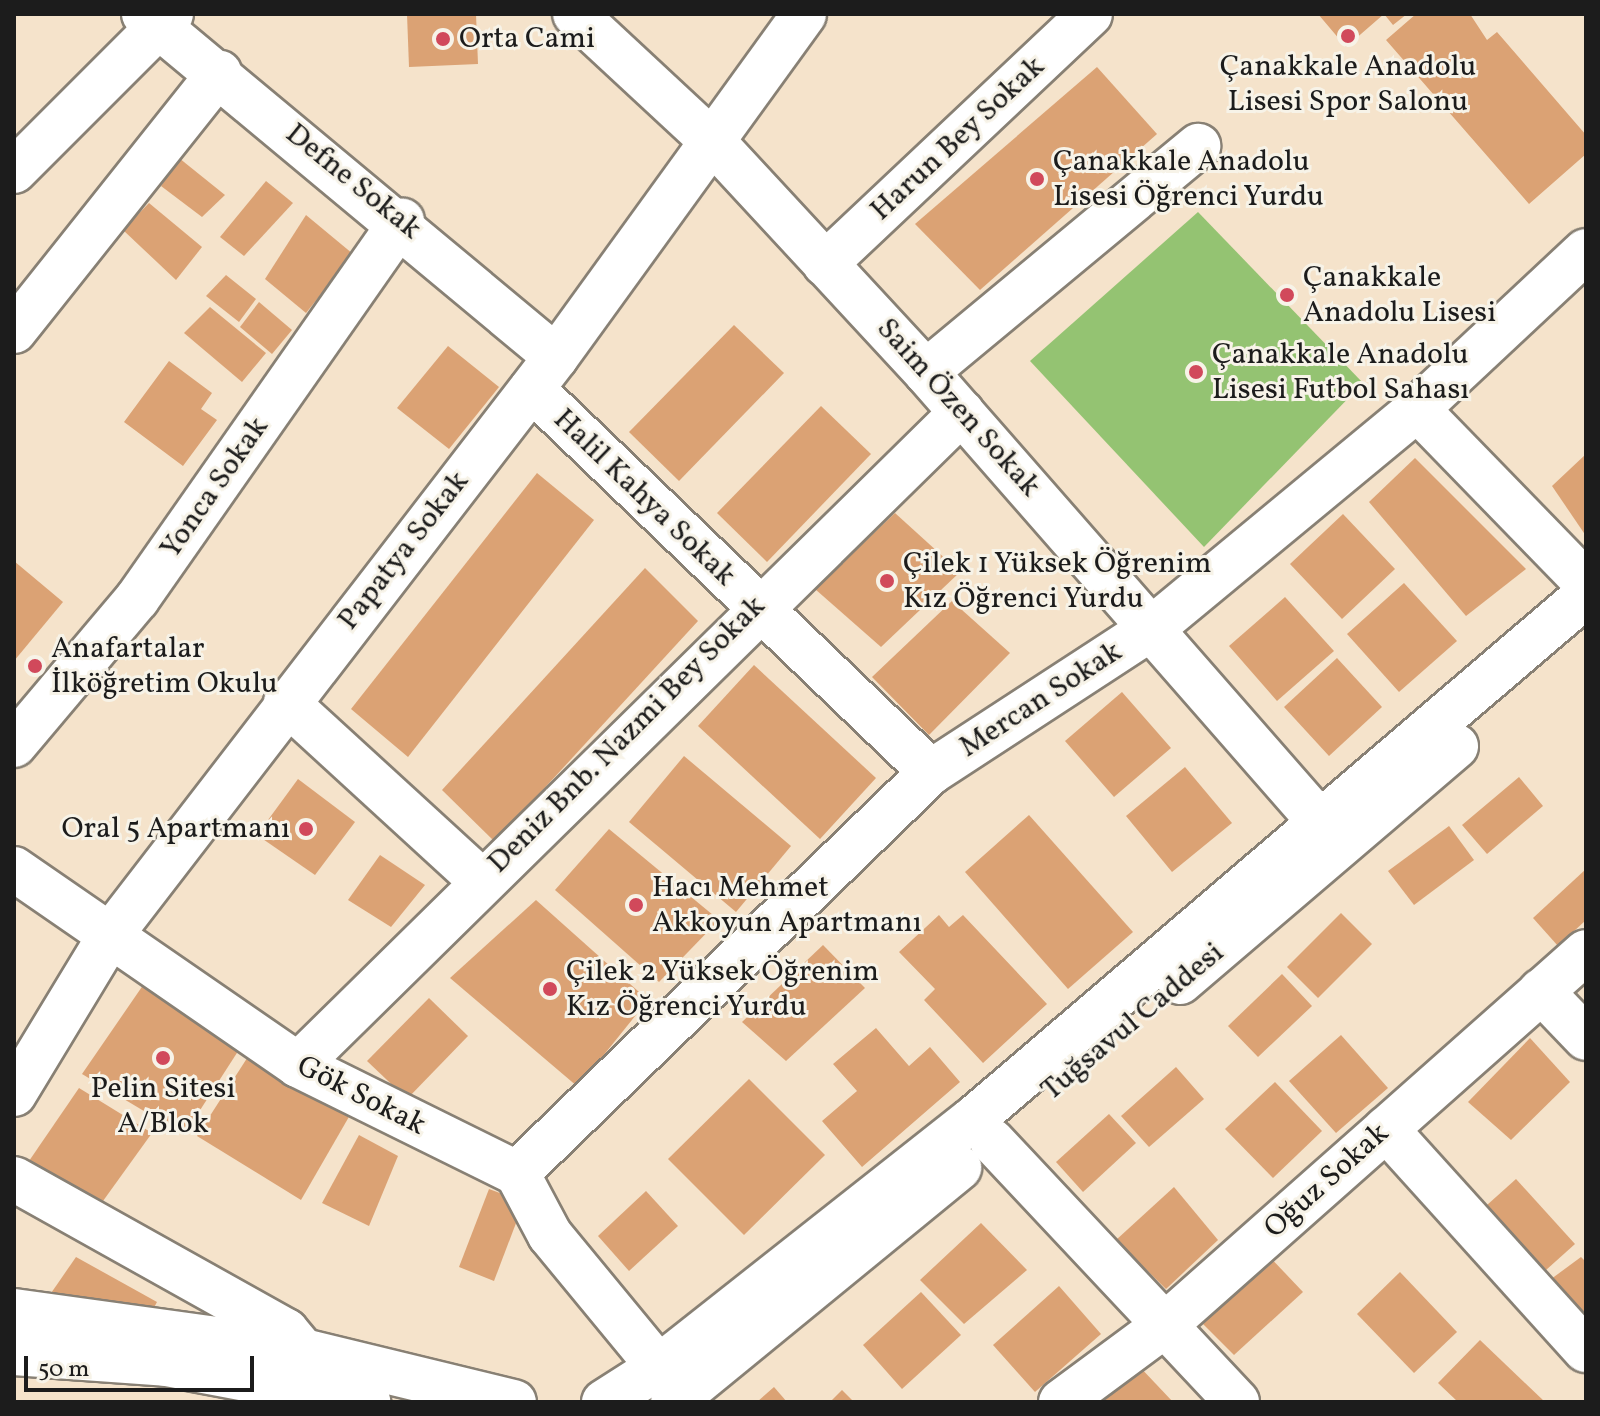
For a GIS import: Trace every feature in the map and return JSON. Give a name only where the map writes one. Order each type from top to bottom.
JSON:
[{"type":"street","name":"Saim Özen Sokak","points":[[575,14],[715,144],[926,372],[1155,626],[1320,822]]},
{"type":"street","name":"Papatya Sokak","points":[[14,1094],[109,937],[286,702],[544,373],[715,144],[804,14]]},
{"type":"street","name":"Harun Bey Sokak","points":[[825,264],[1087,15]]},
{"type":"street","name":"Defne Sokak","points":[[158,18],[219,73],[402,221],[544,373]]},
{"type":"street","points":[[14,171],[158,18]]},
{"type":"street","points":[[14,331],[219,73]]},
{"type":"street","points":[[926,372],[1198,146]]},
{"type":"street","name":"Yonca Sokak","points":[[14,745],[137,599],[402,221]]},
{"type":"street","name":"Mercan Sokak","points":[[517,1173],[931,772],[1155,626],[1417,409],[1586,251]]},
{"type":"street","name":"Halil Kahya Sokak","points":[[544,373],[756,607],[931,772]]},
{"type":"street","points":[[1417,409],[1586,583]]},
{"type":"street","name":"Deniz Bnb. Nazmi Bey Sokak","points":[[298,1065],[756,607],[962,412]]},
{"type":"street","points":[[604,1402],[666,1385],[1586,595]]},
{"type":"street","name":"Tuğsavul Caddesi","points":[[666,1385],[992,1141],[1586,632]]},
{"type":"street","points":[[286,702],[480,880]]},
{"type":"street","name":"Gök Sokak","points":[[14,869],[298,1065],[517,1173]]},
{"type":"street","name":"Oğuz Sokak","points":[[1061,1402],[1165,1325],[1586,952]]},
{"type":"street","points":[[1541,991],[1586,1038]]},
{"type":"street","points":[[1386,1129],[1586,1350]]},
{"type":"street","points":[[992,1141],[1237,1402]]},
{"type":"street","points":[[517,1173],[550,1235],[666,1385]]},
{"type":"street","points":[[14,1179],[286,1331],[303,1351]]},
{"type":"street","points":[[14,1311],[303,1351],[514,1402]]},
{"type":"street","points":[[14,1353],[166,1364],[368,1402]]},
{"type":"green space","name":"Çanakkale Anadolu Lisesi Futbol Sahası","points":[[1198,212],[1363,383],[1204,547],[1030,361]]},
{"type":"building","name":"Orta Cami","points":[[407,14],[476,14],[478,64],[409,67]]},
{"type":"building","name":"Çanakkale Anadolu Lisesi Spor Salonu","points":[[1318,14],[1384,14],[1346,47]]},
{"type":"building","points":[[1384,14],[1407,14],[1393,25]]},
{"type":"building","points":[[1416,14],[1470,14],[1487,40],[1497,32],[1586,135],[1586,154],[1529,204],[1386,40]]},
{"type":"building","name":"Çanakkale Anadolu Lisesi Öğrenci Yurdu","points":[[1097,67],[1157,134],[980,290],[915,224]]},
{"type":"building","points":[[179,158],[225,195],[202,217],[161,186]]},
{"type":"building","points":[[266,181],[293,203],[244,256],[220,237]]},
{"type":"building","points":[[149,203],[202,247],[176,280],[123,230]]},
{"type":"building","points":[[306,215],[353,254],[306,313],[265,279]]},
{"type":"building","points":[[226,275],[256,299],[239,322],[206,296]]},
{"type":"building","points":[[259,302],[292,330],[272,354],[240,327]]},
{"type":"building","points":[[210,307],[266,353],[242,382],[184,333]]},
{"type":"building","points":[[734,325],[784,373],[679,481],[629,432]]},
{"type":"building","points":[[448,346],[499,387],[449,449],[397,408]]},
{"type":"building","points":[[169,361],[212,393],[201,409],[217,420],[183,466],[124,422]]},
{"type":"building","points":[[821,406],[871,454],[767,562],[717,513]]},
{"type":"building","points":[[1586,454],[1586,536],[1552,486]]},
{"type":"building","points":[[1415,458],[1526,569],[1466,616],[1369,502]]},
{"type":"building","points":[[537,473],[594,520],[408,757],[351,709]]},
{"type":"building","name":"Çilek 1 Yüksek Öğrenim Kız Öğrenci Yurdu","points":[[895,513],[960,572],[881,647],[815,589]]},
{"type":"building","points":[[1343,514],[1395,569],[1342,619],[1290,564]]},
{"type":"building","points":[[14,561],[63,602],[14,661]]},
{"type":"building","points":[[645,568],[698,621],[495,842],[442,790]]},
{"type":"building","points":[[1404,583],[1457,641],[1399,692],[1347,634]]},
{"type":"building","points":[[1285,597],[1334,651],[1277,701],[1229,646]]},
{"type":"building","points":[[952,601],[1010,653],[929,735],[872,677]]},
{"type":"building","points":[[1337,658],[1382,707],[1329,756],[1284,707]]},
{"type":"building","points":[[754,665],[876,778],[820,839],[698,726]]},
{"type":"building","points":[[1122,692],[1171,748],[1114,797],[1065,741]]},
{"type":"building","points":[[684,756],[791,846],[736,912],[629,822]]},
{"type":"building","points":[[1185,767],[1232,823],[1172,872],[1126,816]]},
{"type":"building","points":[[1519,777],[1543,806],[1487,854],[1462,825]]},
{"type":"building","name":"Oral 5 Apartmanı","points":[[298,779],[355,822],[315,875],[257,835]]},
{"type":"building","points":[[1029,815],[1133,932],[1068,989],[965,872]]},
{"type":"building","points":[[1449,826],[1474,860],[1414,905],[1388,871]]},
{"type":"building","name":"Hacı Mehmet Akkoyun Apartmanı","points":[[609,829],[719,920],[659,982],[555,890]]},
{"type":"building","points":[[380,855],[425,885],[391,927],[348,900]]},
{"type":"building","points":[[1586,869],[1586,920],[1558,946],[1533,918]]},
{"type":"building","name":"Çilek 2 Yüksek Öğrenim Kız Öğrenci Yurdu","points":[[536,900],[648,1000],[578,1087],[450,978]]},
{"type":"building","points":[[1341,913],[1372,944],[1318,998],[1287,967]]},
{"type":"building","points":[[939,915],[949,927],[963,915],[1047,1004],[983,1063],[924,1000],[935,989],[899,952]]},
{"type":"building","points":[[823,945],[865,988],[786,1061],[742,1022]]},
{"type":"building","points":[[1282,974],[1312,1006],[1258,1057],[1228,1026]]},
{"type":"building","name":"Pelin Sitesi A/Blok","points":[[148,978],[244,1042],[184,1135],[82,1074]]},
{"type":"building","points":[[429,998],[468,1036],[407,1099],[367,1061]]},
{"type":"building","points":[[876,1028],[909,1066],[930,1047],[960,1082],[862,1167],[822,1121],[857,1091],[833,1064]]},
{"type":"building","points":[[1341,1035],[1388,1088],[1336,1133],[1289,1081]]},
{"type":"building","points":[[1530,1038],[1570,1082],[1511,1140],[1468,1102]]},
{"type":"building","points":[[251,1052],[350,1115],[301,1200],[197,1136]]},
{"type":"building","points":[[1176,1067],[1204,1099],[1149,1147],[1121,1116]]},
{"type":"building","points":[[749,1079],[825,1155],[744,1235],[668,1159]]},
{"type":"building","points":[[1275,1082],[1322,1131],[1273,1178],[1225,1129]]},
{"type":"building","points":[[79,1088],[152,1133],[103,1201],[29,1161]]},
{"type":"building","points":[[1109,1114],[1136,1143],[1083,1192],[1056,1162]]},
{"type":"building","points":[[359,1135],[398,1156],[369,1226],[322,1203]]},
{"type":"building","points":[[1516,1179],[1575,1244],[1536,1279],[1477,1214]]},
{"type":"building","points":[[1174,1187],[1218,1240],[1166,1289],[1116,1240]]},
{"type":"building","points":[[489,1189],[524,1202],[494,1281],[459,1267]]},
{"type":"building","points":[[646,1191],[678,1226],[629,1271],[598,1236]]},
{"type":"building","points":[[981,1223],[1027,1270],[964,1324],[920,1280]]},
{"type":"building","points":[[1266,1253],[1303,1292],[1234,1355],[1195,1316]]},
{"type":"building","points":[[76,1257],[157,1302],[145,1324],[47,1299]]},
{"type":"building","points":[[1581,1257],[1586,1262],[1586,1337],[1543,1285]]},
{"type":"building","points":[[1400,1272],[1457,1332],[1414,1373],[1357,1314]]},
{"type":"building","points":[[1059,1286],[1101,1334],[1035,1392],[993,1345]]},
{"type":"building","points":[[921,1292],[961,1335],[902,1389],[863,1345]]},
{"type":"building","points":[[1480,1340],[1545,1402],[1458,1402],[1438,1383]]},
{"type":"building","points":[[1138,1365],[1173,1402],[1098,1402]]},
{"type":"building","points":[[774,1387],[787,1402],[757,1402]]},
{"type":"building","points":[[842,1390],[854,1402],[830,1402]]},
{"type":"place","name":"Çanakkale Anadolu Lisesi Spor Salonu","points":[[1348,36]]},
{"type":"place","name":"Orta Cami","points":[[443,39]]},
{"type":"place","name":"Çanakkale Anadolu Lisesi Öğrenci Yurdu","points":[[1037,179]]},
{"type":"place","name":"Çanakkale Anadolu Lisesi","points":[[1287,295]]},
{"type":"place","name":"Çanakkale Anadolu Lisesi Futbol Sahası","points":[[1196,372]]},
{"type":"place","name":"Çilek 1 Yüksek Öğrenim Kız Öğrenci Yurdu","points":[[887,581]]},
{"type":"place","name":"Anafartalar İlköğretim Okulu","points":[[35,666]]},
{"type":"place","name":"Oral 5 Apartmanı","points":[[306,829]]},
{"type":"place","name":"Hacı Mehmet Akkoyun Apartmanı","points":[[636,905]]},
{"type":"place","name":"Çilek 2 Yüksek Öğrenim Kız Öğrenci Yurdu","points":[[550,989]]},
{"type":"place","name":"Pelin Sitesi A/Blok","points":[[163,1058]]}]
